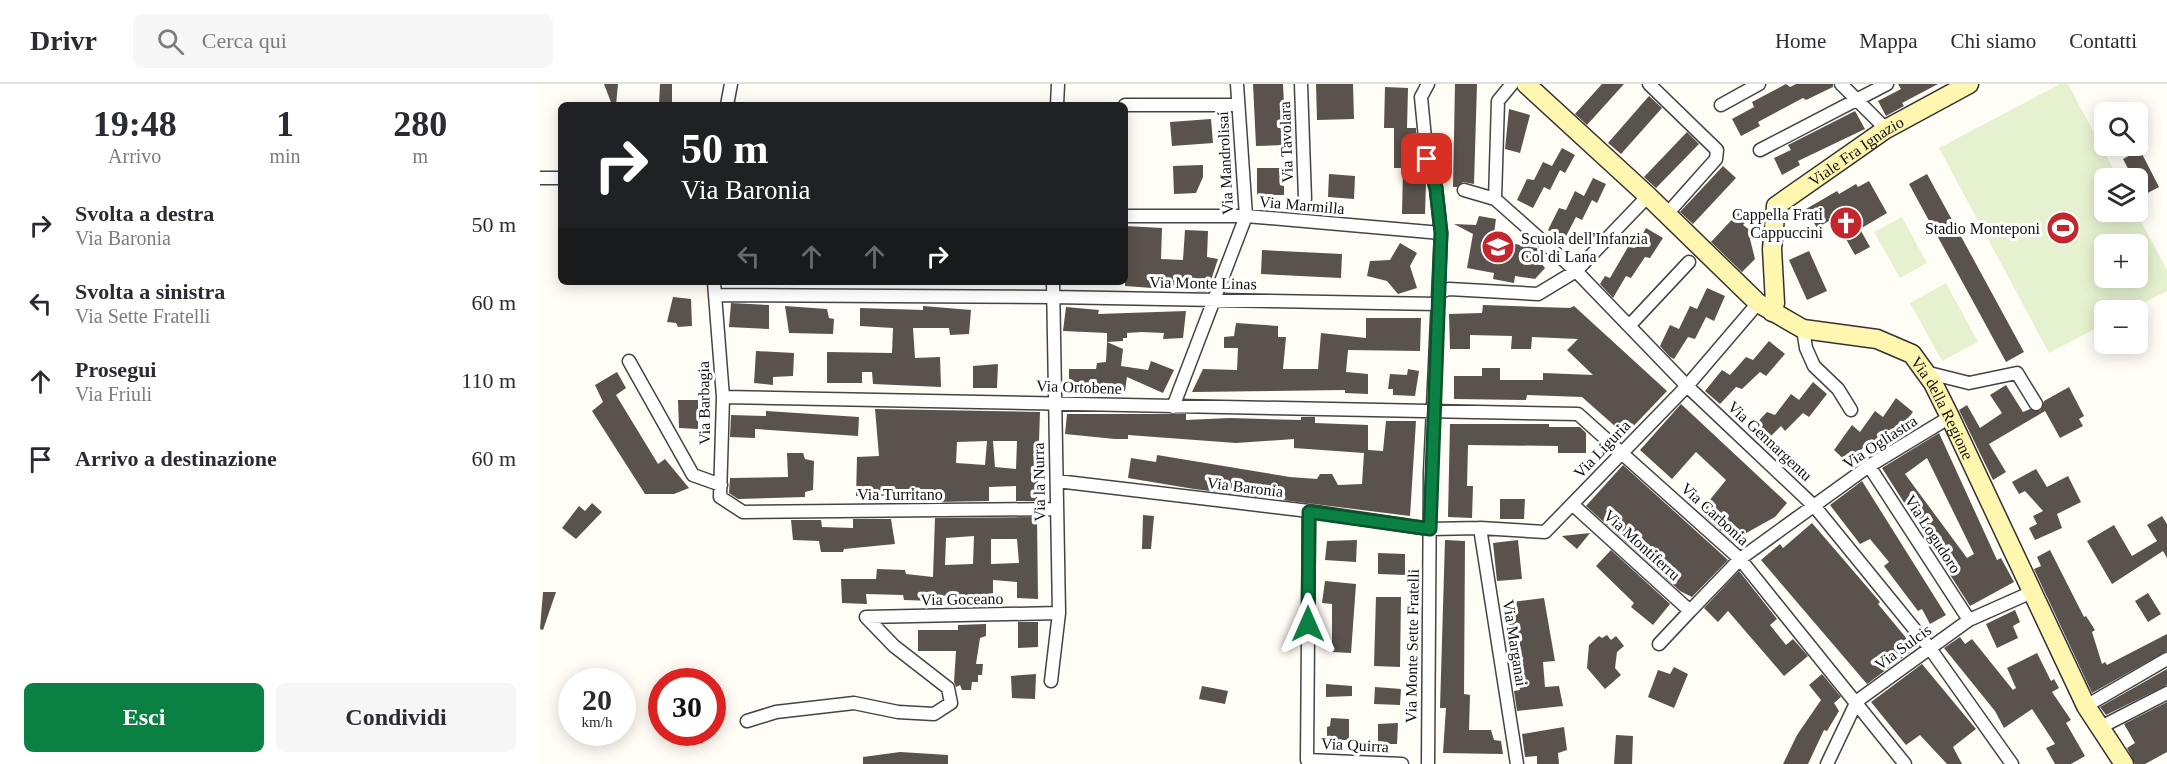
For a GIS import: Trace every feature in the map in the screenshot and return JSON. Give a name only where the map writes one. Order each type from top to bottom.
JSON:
[{"type":"street","points":[[728,102],[731,84]]},
{"type":"street","points":[[1057,102],[1058,84]]},
{"type":"street","name":"Via Mandrolisai","points":[[1173,407],[1216,300],[1246,216],[1237,84]]},
{"type":"street","name":"Via Tavolara","points":[[1301,84],[1305,199]]},
{"type":"street","name":"Via Monte Sette Fratelli","points":[[1428,84],[1422,97],[1422,107],[1427,159],[1436,188],[1441,233],[1435,411],[1430,472],[1428,764]]},
{"type":"street","points":[[1464,190],[1495,199],[1498,101],[1512,84]]},
{"type":"street","name":"Via della Regione","points":[[1526,84],[1765,308],[1803,329],[1876,339],[1911,354],[1925,372],[1950,417],[2086,706],[2124,764]]},
{"type":"street","points":[[1649,84],[1716,150],[1716,159],[1667,214]]},
{"type":"street","points":[[1721,105],[1759,84]]},
{"type":"street","points":[[1841,84],[1886,129]]},
{"type":"street","points":[[1760,150],[1887,84]]},
{"type":"street","name":"Viale Fra Ignazio","points":[[1765,308],[1775,303],[1772,249],[1776,206],[1886,129],[1969,84]]},
{"type":"street","points":[[1128,105],[1238,105]]},
{"type":"street","points":[[1439,298],[1449,289],[1538,294],[1576,271],[1648,196]]},
{"type":"street","name":"Via Gennargentu","points":[[1495,199],[1576,271],[1688,386],[1815,507],[1929,647],[2012,764]]},
{"type":"street","name":"Via Marmilla","points":[[1128,216],[1246,216],[1441,233]]},
{"type":"street","points":[[1629,326],[1689,262]]},
{"type":"street","name":"Via la Nurra","points":[[1051,681],[1059,613],[1053,403],[1053,285]]},
{"type":"street","name":"Via Monte Linas","points":[[715,288],[1216,300],[1439,298]]},
{"type":"street","name":"Via Barbagia","points":[[715,288],[723,397],[721,485]]},
{"type":"street","name":"Via Liguria","points":[[1430,529],[1480,528],[1545,532],[1765,308]]},
{"type":"street","points":[[1803,329],[1806,348],[1814,366],[1838,388],[1851,410]]},
{"type":"street","points":[[629,362],[693,475],[721,485]]},
{"type":"street","points":[[1925,372],[1969,383],[2017,373],[2036,404]]},
{"type":"street","name":"Via Ortobene","points":[[723,397],[1435,411]]},
{"type":"street","name":"Via Carbonia","points":[[1435,411],[1578,414],[1740,559],[1857,701],[1905,764]]},
{"type":"street","name":"Via Ogliastra","points":[[1740,559],[1869,466],[1950,417]]},
{"type":"street","name":"Via Logudoro","points":[[1869,466],[1969,620]]},
{"type":"street","name":"Via Baronia","points":[[1057,481],[1430,529]]},
{"type":"street","name":"Via Turritano","points":[[721,485],[720,498],[743,512],[1057,510]]},
{"type":"street","name":"Via Montiferru","points":[[1572,504],[1690,611]]},
{"type":"street","name":"Via Quirra","points":[[1309,512],[1306,760],[1402,764]]},
{"type":"street","name":"Via Marganai","points":[[1480,528],[1517,764]]},
{"type":"street","points":[[1659,644],[1740,559]]},
{"type":"street","name":"Via Sulcis","points":[[1827,764],[1857,701],[1969,620],[2032,591]]},
{"type":"street","name":"Via Goceano","points":[[747,721],[776,712],[854,703],[898,712],[934,714],[951,702],[948,688],[894,646],[866,617],[1059,613]]},
{"type":"street","points":[[2086,706],[2167,659]]},
{"type":"street","points":[[2099,728],[2167,693]]},
{"type":"green space","name":"Stadio Monteponi","points":[[2060,84],[2068,84],[2094,133],[2094,156],[2106,156],[2113,168],[2094,168],[2094,222],[2141,222],[2148,234],[2094,234],[2094,288],[2148,288],[2148,234],[2167,270],[2167,291],[2148,301],[2094,300],[2094,329],[2049,353],[1939,148]]},
{"type":"green space","points":[[1902,217],[1927,263],[1900,278],[1874,232]]},
{"type":"green space","points":[[1946,283],[1978,342],[1942,361],[1910,303]]},
{"type":"building","points":[[604,84],[618,84],[616,102],[611,102]]},
{"type":"building","points":[[660,84],[672,84],[672,102],[659,102]]},
{"type":"building","points":[[1253,84],[1283,84],[1286,145],[1256,146]]},
{"type":"building","points":[[1316,84],[1353,84],[1354,119],[1317,120]]},
{"type":"building","points":[[1455,84],[1477,84],[1474,184],[1463,182],[1453,187]]},
{"type":"building","points":[[1602,84],[1624,84],[1587,125],[1575,114]]},
{"type":"building","points":[[1786,84],[1790,87],[1796,84],[1833,84],[1833,87],[1806,100],[1803,98],[1758,122],[1760,126],[1741,136],[1732,119],[1754,107],[1752,102]]},
{"type":"building","points":[[1898,84],[1938,84],[1902,103],[1904,106],[1886,116],[1878,101],[1901,89]]},
{"type":"building","points":[[1385,87],[1408,88],[1407,128],[1416,128],[1417,170],[1422,170],[1426,182],[1425,214],[1402,214],[1403,168],[1394,168],[1394,128],[1384,128]]},
{"type":"building","points":[[1649,96],[1662,108],[1621,154],[1608,143]]},
{"type":"building","points":[[1509,109],[1530,115],[1520,153],[1505,149]]},
{"type":"building","points":[[1855,111],[1865,129],[1798,161],[1800,165],[1782,175],[1774,158],[1791,150],[1788,145]]},
{"type":"building","points":[[1211,119],[1213,143],[1172,146],[1170,122]]},
{"type":"building","points":[[1687,132],[1699,144],[1656,188],[1644,177]]},
{"type":"building","points":[[1562,148],[1575,155],[1565,173],[1560,170],[1550,190],[1544,187],[1533,208],[1517,200],[1527,179],[1534,180],[1543,162],[1552,166]]},
{"type":"building","points":[[2129,156],[2143,156],[2159,187],[2148,193],[2148,168],[2128,168],[2123,159]]},
{"type":"building","points":[[1203,165],[1203,177],[1196,193],[1174,194],[1173,166]]},
{"type":"building","points":[[1723,166],[1736,178],[1693,224],[1680,212]]},
{"type":"building","points":[[1257,168],[1284,168],[1284,195],[1257,195]]},
{"type":"building","points":[[1329,174],[1355,176],[1354,199],[1328,197]]},
{"type":"building","points":[[1927,174],[2024,352],[2006,362],[1909,184]]},
{"type":"building","points":[[1593,178],[1606,184],[1597,203],[1592,200],[1582,220],[1576,217],[1565,238],[1548,230],[1559,208],[1566,210],[1575,191],[1584,196]]},
{"type":"building","points":[[1869,181],[1887,213],[1860,229],[1870,247],[1855,255],[1834,218],[1817,228],[1806,209],[1837,191],[1839,194],[1856,184],[1858,187]]},
{"type":"building","points":[[1740,211],[1749,218],[1743,225],[1755,234],[1750,239],[1755,259],[1742,272],[1711,242]]},
{"type":"building","points":[[1479,216],[1496,219],[1493,240],[1537,248],[1544,253],[1541,263],[1545,268],[1535,279],[1515,276],[1514,283],[1493,279],[1494,273],[1467,268],[1473,234],[1454,224],[1476,225]]},
{"type":"building","points":[[1128,226],[1162,228],[1161,259],[1183,260],[1185,230],[1208,231],[1207,257],[1218,259],[1207,292],[1125,286],[1128,285]]},
{"type":"building","points":[[1646,228],[1663,238],[1650,258],[1645,257],[1631,278],[1626,276],[1613,298],[1600,284],[1605,276],[1610,278],[1628,247],[1635,248]]},
{"type":"building","points":[[1400,243],[1417,253],[1410,266],[1417,288],[1398,294],[1387,281],[1367,276],[1370,261],[1390,260]]},
{"type":"building","points":[[1262,250],[1342,254],[1341,278],[1261,274]]},
{"type":"building","points":[[1809,251],[1827,291],[1807,300],[1789,260]]},
{"type":"building","points":[[1707,288],[1725,296],[1714,321],[1706,317],[1695,339],[1688,337],[1674,359],[1670,357],[1660,346],[1670,325],[1679,329],[1690,306],[1697,309]]},
{"type":"building","points":[[673,297],[691,299],[692,326],[678,327],[676,323],[667,322]]},
{"type":"building","points":[[731,303],[769,305],[769,329],[729,327]]},
{"type":"building","points":[[1483,305],[1570,308],[1574,306],[1667,391],[1625,435],[1582,397],[1527,395],[1526,400],[1454,399],[1454,376],[1482,376],[1482,368],[1500,368],[1500,380],[1543,380],[1543,373],[1593,375],[1567,350],[1578,339],[1532,337],[1531,349],[1511,349],[1512,336],[1470,335],[1470,349],[1450,349],[1449,314],[1482,313]]},
{"type":"building","points":[[785,306],[827,309],[829,318],[834,319],[833,334],[789,333]]},
{"type":"building","points":[[923,306],[971,310],[969,334],[950,335],[949,328],[913,328],[915,358],[940,357],[941,387],[873,384],[872,372],[862,372],[862,383],[827,383],[827,352],[892,353],[893,328],[860,326],[860,308],[923,310]]},
{"type":"building","points":[[1066,307],[1099,310],[1098,314],[1186,311],[1183,338],[1163,339],[1164,333],[1142,332],[1127,333],[1127,338],[1123,338],[1123,341],[1107,342],[1107,333],[1063,331]]},
{"type":"building","points":[[1366,318],[1421,318],[1420,351],[1348,350],[1346,372],[1368,374],[1368,394],[1345,393],[1345,390],[1192,392],[1203,369],[1237,370],[1238,348],[1224,348],[1224,337],[1234,336],[1236,323],[1278,326],[1278,337],[1286,337],[1283,369],[1318,369],[1321,333],[1366,338]]},
{"type":"building","points":[[1769,341],[1785,354],[1766,376],[1760,372],[1742,389],[1736,387],[1720,404],[1705,391],[1722,370],[1730,375],[1746,357],[1753,360]]},
{"type":"building","points":[[1107,342],[1123,349],[1121,366],[1148,370],[1151,361],[1174,370],[1163,393],[1127,377],[1125,391],[1069,392],[1069,369],[1096,369],[1097,363],[1106,362]]},
{"type":"building","points":[[756,351],[794,353],[793,376],[773,377],[773,385],[754,383]]},
{"type":"building","points":[[998,364],[997,388],[973,388],[973,366]]},
{"type":"building","points":[[1408,369],[1419,371],[1415,396],[1393,395],[1393,389],[1388,389],[1390,374],[1407,375]]},
{"type":"building","points":[[617,372],[626,388],[616,395],[658,464],[665,459],[689,488],[674,494],[645,494],[592,411],[603,402],[595,385]]},
{"type":"building","points":[[1813,382],[1827,394],[1809,417],[1803,413],[1785,431],[1781,426],[1763,444],[1749,431],[1767,412],[1775,415],[1791,394],[1799,400]]},
{"type":"building","points":[[2006,385],[2023,412],[2030,409],[2040,411],[2044,401],[2069,387],[2084,416],[2079,419],[2083,426],[2060,438],[2045,411],[1989,444],[2006,472],[1993,480],[1959,410],[1967,405],[1980,428],[2002,413],[1990,395]]},
{"type":"building","points":[[1896,398],[1913,412],[1894,436],[1889,432],[1870,448],[1865,446],[1848,463],[1834,450],[1852,425],[1860,432],[1875,411],[1883,417]]},
{"type":"building","points":[[678,400],[698,400],[698,429],[679,428]]},
{"type":"building","points":[[1681,404],[1787,503],[1775,517],[1732,541],[1700,512],[1726,480],[1696,452],[1672,479],[1640,450]]},
{"type":"building","points":[[875,409],[1040,412],[1037,501],[1016,501],[1016,486],[989,487],[989,501],[936,502],[936,495],[856,496],[857,457],[879,456]],"holes":[[[987,441],[985,465],[956,463],[957,442]],[[993,441],[1017,441],[1016,469],[995,467]]]},
{"type":"building","points":[[766,411],[859,417],[858,436],[755,429],[755,438],[730,437],[731,415],[766,416]]},
{"type":"building","points":[[1067,414],[1186,414],[1186,420],[1230,418],[1301,420],[1301,417],[1315,417],[1315,423],[1368,425],[1368,450],[1383,451],[1386,421],[1416,421],[1410,516],[1194,489],[1128,478],[1131,458],[1156,462],[1157,455],[1290,477],[1317,479],[1320,474],[1332,474],[1338,485],[1362,484],[1364,453],[1294,448],[1294,439],[1236,443],[1128,435],[1128,439],[1115,439],[1065,434]]},
{"type":"building","points":[[1450,424],[1549,424],[1549,427],[1580,427],[1586,433],[1586,453],[1558,453],[1558,446],[1468,445],[1467,486],[1473,486],[1472,518],[1448,517]]},
{"type":"building","points":[[1939,433],[1997,560],[2001,558],[2014,582],[1970,606],[1882,468]],"holes":[[[1927,458],[1974,554],[1967,558],[1905,474]]]},
{"type":"building","points":[[787,453],[803,453],[805,459],[814,461],[813,490],[805,492],[805,497],[738,499],[729,493],[730,478],[788,477]]},
{"type":"building","points":[[1623,465],[1728,560],[1692,597],[1680,591],[1586,506]]},
{"type":"building","points":[[2036,469],[2047,487],[2068,476],[2081,502],[2057,514],[2062,528],[2035,540],[2029,528],[2037,524],[2033,516],[2043,511],[2025,491],[2019,494],[2012,482]]},
{"type":"building","points":[[1862,481],[1946,615],[1930,624],[1922,609],[1918,611],[1884,566],[1889,562],[1870,539],[1860,544],[1830,505]]},
{"type":"building","points":[[1500,499],[1525,499],[1524,519],[1500,519]]},
{"type":"building","points":[[592,503],[602,512],[576,539],[562,528],[579,506],[585,511]]},
{"type":"building","points":[[1143,515],[1154,516],[1151,549],[1142,549]]},
{"type":"building","points":[[2162,516],[2167,524],[2167,558],[2163,551],[2112,584],[2087,541],[2114,525],[2132,556],[2157,541],[2147,525]]},
{"type":"building","points":[[1037,517],[1038,599],[1017,598],[1017,582],[993,580],[993,598],[963,599],[963,597],[936,595],[935,601],[904,600],[903,595],[866,594],[867,604],[842,603],[841,579],[876,579],[877,569],[905,570],[906,574],[933,577],[935,518]],"holes":[[[974,536],[973,564],[945,565],[946,538]],[[991,539],[1017,539],[1019,563],[991,564]]]},
{"type":"building","points":[[853,519],[891,519],[895,544],[844,549],[843,552],[821,552],[819,541],[793,540],[791,520],[821,520],[822,527],[853,528]]},
{"type":"building","points":[[1812,523],[1880,602],[1878,604],[1913,646],[1908,650],[1910,652],[1867,684],[1761,560],[1780,544],[1783,548]]},
{"type":"building","points":[[1590,533],[1577,549],[1562,536]]},
{"type":"building","points":[[1357,540],[1356,562],[1325,560],[1327,541]]},
{"type":"building","points":[[1445,540],[1465,541],[1464,694],[1470,695],[1469,730],[1491,730],[1494,740],[1501,741],[1503,754],[1443,753],[1446,708],[1440,708]]},
{"type":"building","points":[[1518,540],[1522,579],[1497,581],[1493,543]]},
{"type":"building","points":[[1611,550],[1670,604],[1653,625],[1631,607],[1634,603],[1596,566]]},
{"type":"building","points":[[2050,550],[2084,617],[2086,616],[2095,630],[2092,632],[2102,664],[2105,662],[2107,665],[2167,634],[2167,651],[2092,693],[2034,569],[2041,566],[2037,557]]},
{"type":"building","points":[[1378,553],[1405,554],[1405,575],[1378,574]]},
{"type":"building","points":[[1739,571],[1777,619],[1770,625],[1786,645],[1793,639],[1808,656],[1784,676],[1728,611],[1718,622],[1704,608]]},
{"type":"building","points":[[1325,581],[1356,584],[1351,653],[1332,652],[1332,604],[1322,603]]},
{"type":"building","points":[[543,592],[556,592],[543,630],[540,629]]},
{"type":"building","points":[[2148,593],[2161,614],[2148,622],[2135,601]]},
{"type":"building","points":[[1376,597],[1401,597],[1400,667],[1374,666]]},
{"type":"building","points":[[1544,598],[1555,661],[1543,662],[1545,687],[1559,686],[1563,706],[1517,711],[1514,691],[1520,690],[1516,668],[1511,669],[1504,603]]},
{"type":"building","points":[[2015,610],[2020,622],[2013,626],[2018,638],[1997,648],[1986,624]]},
{"type":"building","points":[[1018,622],[1038,622],[1038,647],[1018,648]]},
{"type":"building","points":[[986,624],[986,636],[980,638],[976,664],[983,664],[982,675],[978,675],[978,682],[972,682],[971,690],[962,690],[960,685],[956,687],[954,682],[956,651],[918,651],[918,630],[958,630],[958,625]]},
{"type":"building","points":[[1607,635],[1611,640],[1616,636],[1624,646],[1617,652],[1615,668],[1621,675],[1605,689],[1587,668],[1589,645],[1599,636],[1602,638]]},
{"type":"building","points":[[1960,637],[1965,644],[1972,639],[2013,690],[2016,688],[2007,668],[2037,653],[2051,681],[2054,679],[2059,688],[2052,692],[2071,720],[2066,723],[2085,756],[2071,764],[2055,764],[2046,748],[2055,744],[2032,709],[2004,728],[1995,711],[1944,648]]},
{"type":"building","points":[[1922,664],[1976,729],[1953,747],[1962,764],[1947,764],[1920,735],[1906,745],[1871,702]]},
{"type":"building","points":[[1674,667],[1688,674],[1674,708],[1648,697],[1658,670],[1670,674]]},
{"type":"building","points":[[2167,669],[2167,685],[2106,715],[2100,707]]},
{"type":"building","points":[[1036,674],[1035,699],[1012,698],[1011,676]]},
{"type":"building","points":[[1822,674],[1841,697],[1834,703],[1839,711],[1827,731],[1824,730],[1808,764],[1783,764],[1797,735],[1821,700],[1809,685]]},
{"type":"building","points":[[1326,684],[1352,686],[1352,696],[1326,697]]},
{"type":"building","points":[[1202,686],[1228,691],[1225,704],[1199,699]]},
{"type":"building","points":[[1375,687],[1401,689],[1400,705],[1374,704]]},
{"type":"building","points":[[2167,702],[2167,752],[2145,764],[2135,764],[2127,748],[2135,743],[2124,724]]},
{"type":"building","points":[[1331,718],[1349,719],[1349,740],[1327,740],[1327,727],[1330,726]]},
{"type":"building","points":[[1398,723],[1397,744],[1378,744],[1378,724]]},
{"type":"building","points":[[1564,727],[1567,750],[1558,753],[1559,764],[1537,764],[1537,756],[1525,757],[1522,734]]},
{"type":"building","points":[[1616,735],[1633,736],[1632,764],[1614,764]]},
{"type":"building","points":[[900,752],[948,755],[948,764],[863,764],[863,757]]},
{"type":"place","name":"Cappella Frati Cappuccini","points":[[1846,223]]},
{"type":"place","name":"Stadio Monteponi","points":[[2063,228]]},
{"type":"place","name":"Scuola dell'Infanzia Col di Lana","points":[[1498,247]]},
{"type":"route","points":[[1308,624],[1309,512],[1430,529],[1430,472],[1435,411],[1441,233],[1436,188],[1427,159]]}]
